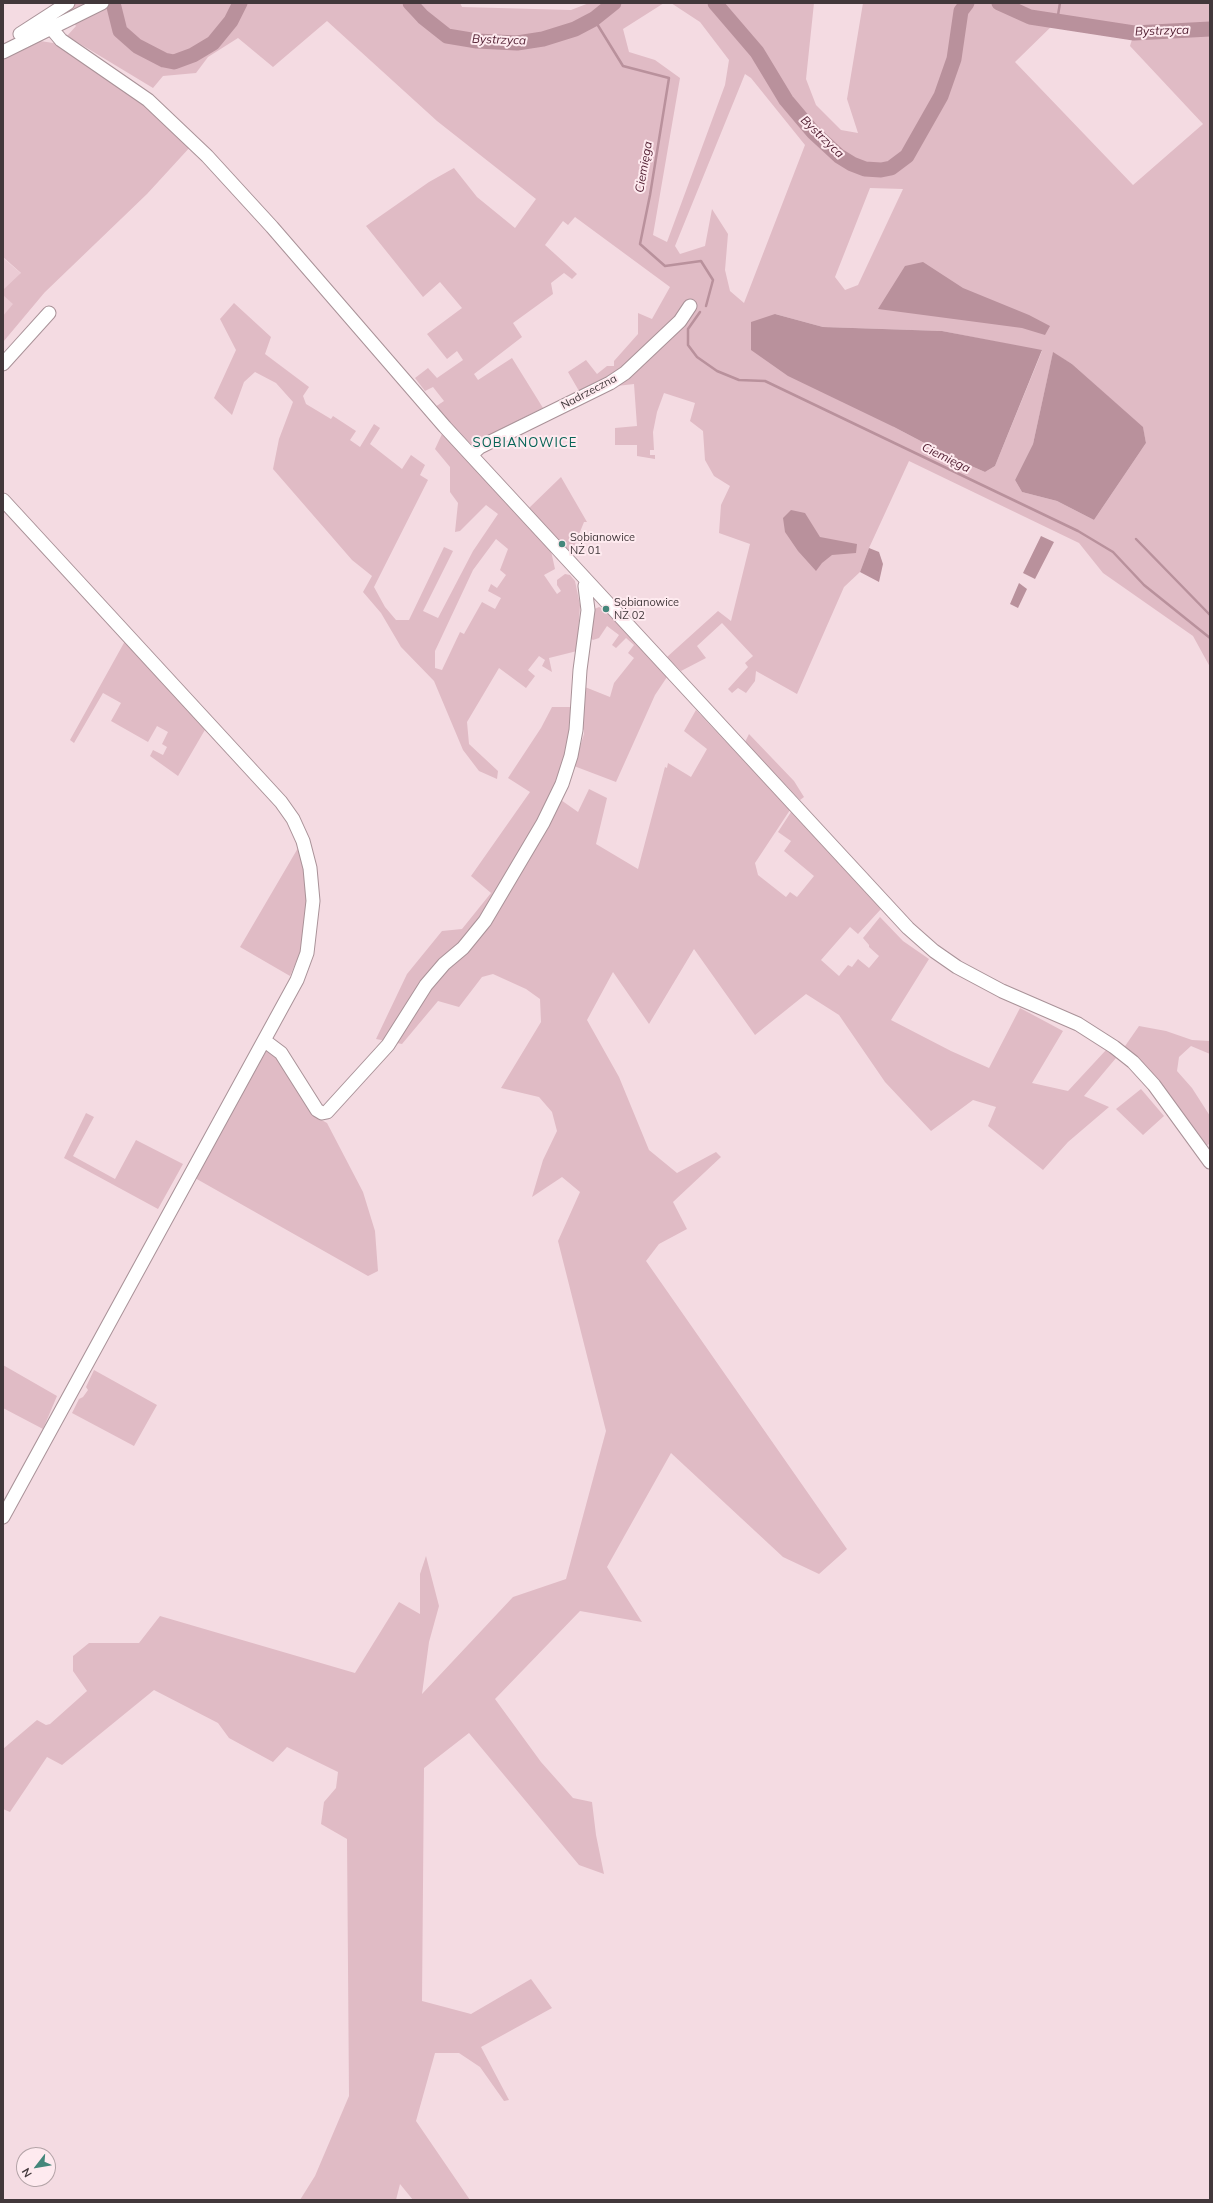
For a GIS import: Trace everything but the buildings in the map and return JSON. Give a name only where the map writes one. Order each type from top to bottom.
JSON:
[{"type":"street","points":[[20,34],[68,3]]},
{"type":"street","points":[[3,52],[96,6]]},
{"type":"street","points":[[52,28],[61,40],[148,100],[207,156],[272,227],[471,455],[918,938],[965,972],[1002,991],[1078,1024],[1114,1047],[1136,1065],[1154,1085],[1210,1162]]},
{"type":"street","name":"Nadrzeczna","points":[[471,455],[480,447],[610,383],[625,373],[680,321],[690,306]]},
{"type":"street","points":[[3,364],[49,313]]},
{"type":"street","points":[[3,500],[261,778],[288,812],[300,833],[306,849],[312,880],[313,900],[311,934],[305,962],[297,980],[265,1041],[3,1517]]},
{"type":"street","points":[[265,1041],[281,1053],[317,1110],[322,1113],[327,1112],[388,1045],[426,986],[444,964],[463,948],[485,921],[543,823],[562,784],[574,745],[588,610],[585,586],[587,581]]},
{"type":"street","points":[[588,610],[605,601]]},
{"type":"shaded area","points":[[68,3],[460,3],[462,7],[571,10],[589,3],[664,3],[623,29],[629,52],[655,60],[680,78],[653,235],[667,242],[725,85],[729,60],[700,22],[671,3],[814,3],[806,79],[816,105],[841,130],[858,133],[847,99],[863,3],[1210,3],[1210,667],[1193,636],[1103,573],[1079,543],[909,461],[869,548],[860,572],[844,587],[797,694],[756,671],[755,681],[746,693],[738,688],[732,693],[728,689],[748,667],[745,663],[753,656],[722,623],[697,646],[706,658],[681,671],[667,657],[718,611],[731,621],[750,544],[719,533],[721,505],[730,486],[714,476],[705,460],[703,431],[690,421],[695,403],[664,393],[657,412],[653,432],[654,450],[650,450],[650,455],[655,455],[655,459],[637,456],[637,445],[615,445],[615,428],[637,426],[634,384],[617,386],[615,374],[579,391],[568,372],[586,360],[597,374],[607,366],[614,366],[614,361],[638,334],[638,313],[652,319],[670,287],[575,217],[568,225],[563,221],[545,245],[577,274],[572,279],[564,273],[551,283],[553,294],[513,323],[522,337],[474,374],[478,380],[512,358],[543,408],[471,444],[435,407],[444,401],[433,387],[425,391],[415,378],[428,368],[437,378],[463,360],[457,351],[447,359],[427,334],[462,308],[440,282],[423,297],[366,226],[429,182],[454,168],[477,197],[515,228],[536,199],[437,121],[327,21],[273,67],[238,38],[208,57],[196,73],[163,76],[153,88],[67,36],[76,26],[63,7]],"holes":[[[1057,21],[1134,33],[1130,46],[1203,124],[1133,185],[1015,62]],[[745,74],[751,78],[805,145],[744,303],[730,291],[725,270],[728,234],[712,209],[705,246],[680,254],[675,246]],[[870,188],[903,189],[858,285],[845,290],[835,277]],[[775,314],[823,327],[942,331],[1042,351],[995,466],[985,472],[953,458],[894,427]],[[1053,353],[1072,364],[1143,428],[1146,443],[1094,520],[1057,501],[1022,492],[1015,480],[1033,444]]]},
{"type":"shaded area","points":[[40,41],[60,44],[139,97],[191,146],[147,194],[44,293],[3,342],[3,316],[13,304],[3,295],[3,290],[21,273],[3,257],[3,58],[28,44]]},
{"type":"shaded area","points":[[3,258],[44,293],[3,342]]},
{"type":"shaded area","points":[[923,262],[963,288],[1029,315],[1050,326],[1045,335],[1022,328],[878,309],[905,266]]},
{"type":"shaded area","points":[[234,303],[271,337],[265,354],[309,387],[303,396],[306,404],[331,419],[333,416],[356,431],[350,440],[360,447],[374,424],[380,428],[370,444],[402,469],[411,455],[425,465],[420,475],[428,480],[374,587],[385,607],[396,620],[409,620],[444,547],[453,551],[423,611],[438,618],[473,551],[498,514],[486,505],[460,531],[455,532],[458,503],[450,492],[450,467],[435,449],[442,434],[551,551],[555,569],[544,575],[557,594],[561,591],[557,585],[557,580],[565,574],[570,575],[575,581],[580,605],[577,651],[549,658],[552,672],[542,666],[545,660],[539,656],[528,670],[535,676],[526,688],[499,668],[467,722],[469,744],[498,771],[497,779],[479,771],[463,750],[434,681],[401,647],[381,613],[363,592],[372,576],[352,560],[273,469],[279,439],[293,402],[276,383],[255,372],[244,382],[232,415],[214,398],[236,350],[220,319]],"holes":[[[496,539],[508,549],[500,570],[506,575],[497,588],[491,584],[488,591],[501,598],[495,609],[482,602],[464,634],[460,632],[442,670],[435,668],[435,651],[473,570]]]},
{"type":"shaded area","points":[[775,314],[823,327],[942,331],[1042,350],[995,466],[985,472],[953,458],[894,427],[788,376],[751,350],[751,322]]},
{"type":"shaded area","points":[[1053,352],[1072,364],[1143,427],[1146,443],[1094,520],[1057,501],[1022,492],[1015,480],[1033,444]]},
{"type":"shaded area","points":[[561,477],[587,522],[584,522],[571,554],[529,508]]},
{"type":"shaded area","points":[[791,510],[805,513],[820,537],[857,544],[856,553],[832,555],[822,563],[816,571],[798,551],[785,532],[783,518]]},
{"type":"shaded area","points":[[1041,536],[1054,542],[1035,579],[1023,573]]},
{"type":"shaded area","points":[[869,548],[879,552],[883,564],[879,582],[860,572]]},
{"type":"shaded area","points":[[1019,583],[1027,589],[1018,608],[1010,604]]},
{"type":"shaded area","points":[[599,607],[604,609],[667,677],[655,695],[616,782],[574,766],[584,734],[584,730],[581,728],[585,687],[610,697],[614,683],[634,658],[628,653],[634,645],[626,638],[616,648],[612,645],[619,635],[607,626],[599,638],[593,640],[587,636],[592,610]]},
{"type":"shaded area","points":[[125,641],[206,728],[178,776],[150,756],[153,750],[163,755],[167,747],[162,744],[168,732],[157,726],[148,742],[111,721],[121,703],[103,693],[74,743],[70,740]]},
{"type":"shaded area","points":[[552,707],[573,707],[568,749],[551,793],[578,812],[589,789],[607,798],[596,844],[638,869],[665,767],[667,768],[668,763],[691,777],[707,749],[684,731],[696,710],[790,810],[755,863],[758,875],[786,897],[790,892],[797,897],[814,876],[784,851],[791,841],[778,832],[791,812],[881,909],[858,934],[850,927],[821,960],[839,976],[848,965],[852,967],[858,959],[869,968],[879,956],[869,947],[863,938],[880,917],[903,941],[929,959],[891,1020],[951,1051],[989,1068],[1020,1008],[1063,1031],[1032,1083],[1068,1091],[1106,1050],[1116,1058],[1084,1096],[1109,1107],[1068,1142],[1043,1170],[988,1126],[996,1107],[973,1100],[931,1131],[885,1082],[839,1015],[806,994],[755,1035],[694,949],[649,1024],[613,972],[587,1020],[619,1077],[649,1150],[677,1173],[716,1152],[721,1157],[673,1202],[687,1229],[659,1244],[646,1261],[847,1549],[819,1574],[783,1557],[671,1453],[607,1567],[642,1622],[580,1611],[495,1699],[541,1762],[573,1798],[592,1802],[596,1835],[604,1874],[579,1865],[469,1733],[424,1768],[422,2001],[471,2014],[531,1979],[552,2008],[481,2047],[509,2100],[504,2101],[480,2067],[459,2053],[435,2053],[416,2121],[470,2200],[413,2200],[400,2184],[396,2200],[300,2200],[315,2176],[349,2096],[347,1839],[321,1824],[324,1802],[336,1788],[338,1772],[287,1747],[273,1762],[229,1738],[218,1723],[154,1690],[62,1765],[47,1757],[10,1812],[3,1809],[3,1749],[37,1720],[46,1725],[50,1724],[87,1691],[73,1671],[73,1656],[89,1643],[139,1643],[160,1616],[355,1673],[399,1602],[420,1614],[420,1574],[426,1556],[439,1606],[429,1642],[422,1694],[513,1597],[566,1579],[606,1431],[558,1241],[580,1192],[562,1177],[532,1197],[543,1160],[557,1131],[552,1112],[539,1097],[501,1088],[541,1022],[540,999],[526,989],[493,974],[482,977],[459,1007],[438,1001],[402,1044],[376,1039],[407,974],[442,931],[462,929],[491,893],[471,876],[530,792],[508,778],[541,728]]},
{"type":"shaded area","points":[[749,734],[794,781],[804,797],[800,800],[745,742]]},
{"type":"shaded area","points":[[298,848],[305,878],[307,902],[304,944],[290,976],[240,947]]},
{"type":"shaded area","points":[[1139,1026],[1166,1031],[1192,1040],[1210,1041],[1210,1054],[1191,1046],[1179,1057],[1177,1071],[1192,1088],[1210,1116],[1210,1143],[1204,1148],[1123,1049]]},
{"type":"shaded area","points":[[269,1046],[311,1105],[318,1118],[327,1123],[363,1192],[375,1231],[378,1271],[368,1276],[195,1178]]},
{"type":"shaded area","points":[[1141,1089],[1164,1116],[1143,1135],[1116,1109]]},
{"type":"shaded area","points":[[86,1113],[94,1117],[73,1156],[115,1179],[136,1140],[183,1164],[158,1209],[64,1158]]},
{"type":"shaded area","points":[[3,1365],[57,1396],[43,1429],[3,1408]]},
{"type":"shaded area","points":[[94,1370],[157,1405],[134,1446],[72,1413],[79,1399],[83,1397],[88,1390],[86,1387]]},
{"type":"waterway","name":"Bystrzyca","points":[[113,3],[120,31],[137,46],[164,60],[174,62],[193,55],[213,43],[231,21],[240,3]]},
{"type":"waterway","name":"Bystrzyca","points":[[410,3],[423,17],[447,36],[477,41],[517,43],[543,39],[575,29],[594,19],[614,3]]},
{"type":"waterway","name":"Bystrzyca","points":[[715,3],[757,52],[786,100],[813,132],[839,156],[852,164],[865,169],[881,170],[891,168],[907,156],[941,96],[954,59],[961,11],[967,3]]},
{"type":"waterway","name":"Bystrzyca","points":[[999,3],[1030,17],[1134,33],[1210,29]]},
{"type":"waterway","points":[[1057,21],[1060,3]]},
{"type":"waterway","name":"Ciemięga","points":[[594,19],[623,66],[669,78],[650,195],[640,244],[665,266],[701,261],[713,280],[706,306]]},
{"type":"waterway","name":"Ciemięga","points":[[700,312],[688,329],[688,345],[697,357],[717,371],[739,380],[765,381],[1078,531],[1113,552],[1144,585],[1210,638]]},
{"type":"waterway","points":[[1136,539],[1210,615]]},
{"type":"place","name":"Sobianowice NŻ 01","points":[[562,544]]},
{"type":"place","name":"Sobianowice NŻ 02","points":[[606,609]]},
{"type":"district","name":"SOBIANOWICE","points":[[525,443]]}]
